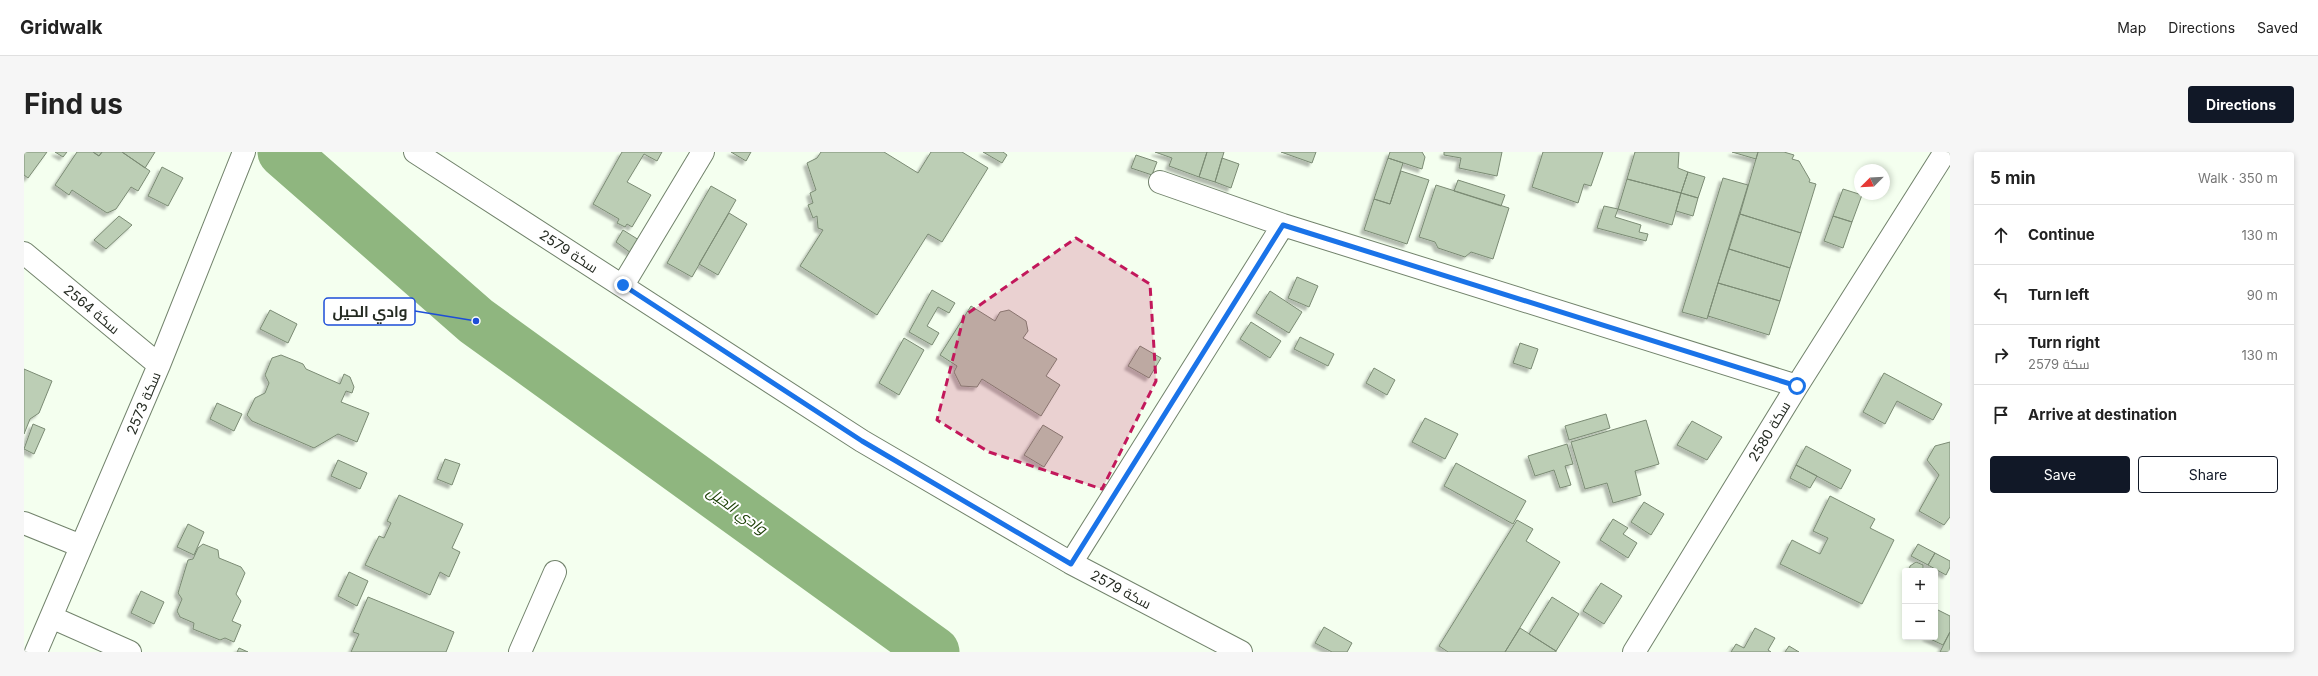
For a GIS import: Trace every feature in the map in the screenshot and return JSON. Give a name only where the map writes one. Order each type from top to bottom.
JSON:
[{"type":"street","name":"سكة 2573","points":[[36,652],[159,364],[244,152]]},
{"type":"street","name":"سكة 2579","points":[[414,152],[623,285],[862,441],[1071,564],[1241,652]]},
{"type":"street","points":[[623,285],[703,152]]},
{"type":"street","name":"سكة 2580","points":[[1634,652],[1797,386],[1945,152]]},
{"type":"street","points":[[1160,182],[1283,225],[1797,386]]},
{"type":"street","points":[[1071,564],[1283,225]]},
{"type":"street","name":"سكة 2564","points":[[24,253],[159,364]]},
{"type":"street","points":[[24,523],[81,546]]},
{"type":"street","points":[[520,652],[555,572]]},
{"type":"street","points":[[51,617],[130,652]]},
{"type":"highlighted area","points":[[1076,238],[1150,284],[1156,381],[1102,489],[989,452],[937,420],[964,316]]},
{"type":"building","points":[[24,152],[47,152],[28,178],[24,175]]},
{"type":"building","points":[[55,152],[67,152],[63,157]]},
{"type":"building","points":[[77,152],[93,152],[99,156],[102,152],[122,152],[150,171],[138,191],[131,187],[116,209],[107,213],[72,190],[69,195],[55,185]]},
{"type":"building","points":[[93,152],[102,152],[99,156]]},
{"type":"building","points":[[122,152],[155,152],[145,168]]},
{"type":"building","points":[[622,152],[662,152],[657,161],[644,154],[627,182],[651,195],[632,227],[627,224],[625,227],[617,223],[619,219],[593,204]]},
{"type":"building","points":[[731,152],[751,152],[746,161]]},
{"type":"building","points":[[821,152],[884,152],[918,173],[931,152],[962,152],[988,168],[942,242],[928,234],[877,315],[800,266],[823,230],[818,228],[817,216],[813,218],[808,205],[813,203],[810,193],[816,190],[807,163],[817,158]]},
{"type":"building","points":[[983,152],[1003,152],[1007,155],[1002,163]]},
{"type":"building","points":[[1155,152],[1207,152],[1199,177],[1169,166],[1172,158]]},
{"type":"building","points":[[1207,152],[1224,152],[1215,182],[1199,177]]},
{"type":"building","points":[[1281,152],[1316,152],[1312,163]]},
{"type":"building","points":[[1390,152],[1422,152],[1425,157],[1422,169],[1388,158]]},
{"type":"building","points":[[1444,152],[1502,152],[1497,176],[1459,168],[1461,158],[1444,155]]},
{"type":"building","points":[[1543,152],[1603,152],[1591,186],[1584,184],[1578,203],[1532,187]]},
{"type":"building","points":[[1635,152],[1679,152],[1678,168],[1688,172],[1681,193],[1627,179]]},
{"type":"building","points":[[1732,152],[1758,152],[1756,159]]},
{"type":"building","points":[[1758,152],[1784,152],[1794,155],[1792,159],[1799,161],[1810,180],[1809,182],[1816,184],[1801,233],[1740,214]]},
{"type":"building","points":[[1136,155],[1157,162],[1152,175],[1131,168]]},
{"type":"building","points":[[1222,158],[1239,164],[1231,188],[1215,182]]},
{"type":"building","points":[[1388,158],[1403,163],[1390,204],[1374,199]]},
{"type":"building","points":[[162,167],[183,178],[168,206],[148,196]]},
{"type":"building","points":[[1401,171],[1429,180],[1407,244],[1364,230],[1374,199],[1390,204]]},
{"type":"building","points":[[1688,172],[1705,177],[1698,198],[1681,193]]},
{"type":"building","points":[[1723,178],[1748,185],[1707,319],[1682,312]]},
{"type":"building","points":[[1627,179],[1681,193],[1672,225],[1618,209]]},
{"type":"building","points":[[1458,180],[1505,195],[1501,206],[1454,191]]},
{"type":"building","points":[[1436,185],[1509,208],[1493,259],[1471,252],[1465,257],[1438,248],[1435,242],[1419,237]]},
{"type":"building","points":[[711,186],[736,200],[692,277],[667,263]]},
{"type":"building","points":[[1843,189],[1854,192],[1854,200],[1860,200],[1852,222],[1833,216]]},
{"type":"building","points":[[1681,193],[1698,198],[1693,216],[1676,211]]},
{"type":"building","points":[[1604,206],[1618,209],[1615,217],[1641,225],[1639,232],[1648,234],[1646,241],[1597,228]]},
{"type":"building","points":[[729,213],[747,224],[718,275],[699,264]]},
{"type":"building","points":[[1740,214],[1801,233],[1790,268],[1729,249]]},
{"type":"building","points":[[119,216],[132,225],[106,249],[94,240]]},
{"type":"building","points":[[1833,216],[1852,222],[1843,248],[1824,241]]},
{"type":"building","points":[[623,230],[639,240],[631,253],[616,242]]},
{"type":"building","points":[[1729,249],[1790,268],[1780,301],[1718,283]]},
{"type":"building","points":[[1297,277],[1318,286],[1309,307],[1288,298]]},
{"type":"building","points":[[1718,283],[1780,301],[1769,335],[1708,316]]},
{"type":"building","points":[[932,290],[955,303],[949,313],[938,307],[927,326],[939,333],[932,345],[909,332]]},
{"type":"building","points":[[1270,291],[1302,312],[1289,333],[1256,313]]},
{"type":"building","points":[[971,306],[995,321],[1000,312],[1009,310],[1026,321],[1028,331],[1023,338],[1057,359],[1046,376],[1060,385],[1041,416],[982,379],[977,387],[961,386],[954,372],[957,366],[940,355]]},
{"type":"building","points":[[270,310],[297,324],[288,343],[260,329]]},
{"type":"building","points":[[1251,322],[1281,341],[1270,358],[1240,339]]},
{"type":"building","points":[[1300,337],[1334,354],[1328,366],[1294,349]]},
{"type":"building","points":[[904,338],[924,350],[899,395],[879,383]]},
{"type":"building","points":[[1520,343],[1538,349],[1531,369],[1513,363]]},
{"type":"building","points":[[1140,346],[1161,358],[1149,378],[1128,366]]},
{"type":"building","points":[[281,355],[303,364],[306,369],[340,384],[344,374],[350,377],[354,387],[352,393],[346,391],[341,402],[369,413],[357,442],[338,434],[314,448],[252,421],[247,415],[255,398],[265,393],[269,383],[265,375],[272,358]]},
{"type":"building","points":[[1374,368],[1395,380],[1387,395],[1366,383]]},
{"type":"building","points":[[24,369],[52,381],[39,413],[30,419],[24,434]]},
{"type":"building","points":[[1884,373],[1942,404],[1933,420],[1897,401],[1885,424],[1863,412]]},
{"type":"building","points":[[217,403],[242,414],[234,431],[210,419]]},
{"type":"building","points":[[1606,414],[1610,428],[1569,440],[1565,426]]},
{"type":"building","points":[[1425,418],[1458,434],[1445,459],[1412,442]]},
{"type":"building","points":[[1646,420],[1659,464],[1635,471],[1641,495],[1613,503],[1607,483],[1585,489],[1571,442]]},
{"type":"building","points":[[1692,421],[1722,437],[1707,460],[1677,445]]},
{"type":"building","points":[[33,424],[45,429],[34,454],[24,449]]},
{"type":"building","points":[[1043,425],[1063,437],[1044,467],[1024,455]]},
{"type":"building","points":[[1950,442],[1950,517],[1944,525],[1919,511],[1939,475],[1927,460],[1935,446]]},
{"type":"building","points":[[1567,444],[1573,464],[1565,466],[1571,485],[1560,488],[1554,470],[1535,476],[1528,456]]},
{"type":"building","points":[[1806,446],[1851,470],[1841,489],[1796,465]]},
{"type":"building","points":[[445,459],[460,464],[452,485],[437,479]]},
{"type":"building","points":[[338,460],[367,473],[360,489],[331,476]]},
{"type":"building","points":[[1456,463],[1526,501],[1513,524],[1444,486]]},
{"type":"building","points":[[1796,465],[1817,476],[1810,488],[1790,478]]},
{"type":"building","points":[[399,495],[463,524],[452,548],[460,552],[449,577],[440,572],[430,595],[365,565],[379,536],[384,538],[391,523],[387,521]]},
{"type":"building","points":[[1830,496],[1875,519],[1870,528],[1894,540],[1862,604],[1780,564],[1792,540],[1820,554],[1828,538],[1813,531]]},
{"type":"building","points":[[1644,502],[1664,514],[1651,535],[1631,522]]},
{"type":"building","points":[[1613,519],[1628,528],[1623,534],[1637,543],[1628,558],[1600,540]]},
{"type":"building","points":[[1517,520],[1533,529],[1526,541],[1560,562],[1505,652],[1448,652],[1439,646]]},
{"type":"building","points":[[188,524],[204,532],[194,555],[177,547]]},
{"type":"building","points":[[203,544],[218,550],[219,558],[241,567],[245,573],[236,594],[241,601],[232,621],[241,625],[234,642],[225,638],[220,640],[193,629],[194,623],[180,617],[177,611],[182,599],[178,593],[188,560],[193,559],[198,548]]},
{"type":"building","points":[[1918,544],[1935,553],[1928,565],[1911,556]]},
{"type":"building","points":[[1935,553],[1950,561],[1950,567],[1946,575],[1938,571],[1938,568],[1933,568],[1928,565]]},
{"type":"building","points":[[1916,562],[1923,565],[1923,568],[1910,568]]},
{"type":"building","points":[[349,572],[368,581],[357,606],[338,596]]},
{"type":"building","points":[[1601,583],[1622,596],[1604,624],[1583,611]]},
{"type":"building","points":[[141,591],[164,602],[154,624],[131,613]]},
{"type":"building","points":[[368,597],[454,632],[446,652],[351,652],[359,634],[353,632]]},
{"type":"building","points":[[1552,597],[1579,614],[1556,651],[1529,634]]},
{"type":"building","points":[[1938,610],[1950,616],[1950,632],[1943,645],[1932,640],[1938,640]]},
{"type":"building","points":[[1324,627],[1352,643],[1347,652],[1332,652],[1315,643]]},
{"type":"building","points":[[1520,628],[1556,651],[1556,652],[1505,652]]},
{"type":"building","points":[[1755,628],[1775,638],[1768,650],[1771,652],[1731,652],[1736,644],[1744,648]]},
{"type":"building","points":[[1950,632],[1950,652],[1940,652]]},
{"type":"building","points":[[1789,646],[1799,652],[1785,652]]},
{"type":"building","points":[[239,648],[248,652],[237,652]]},
{"type":"waterway","name":"وادي الحيل","points":[[283,152],[476,321],[934,652]]},
{"type":"place","name":"وادي الحيل","points":[[476,321]]},
{"type":"route","points":[[623,285],[862,441],[1071,564],[1283,225],[1797,386]]}]
